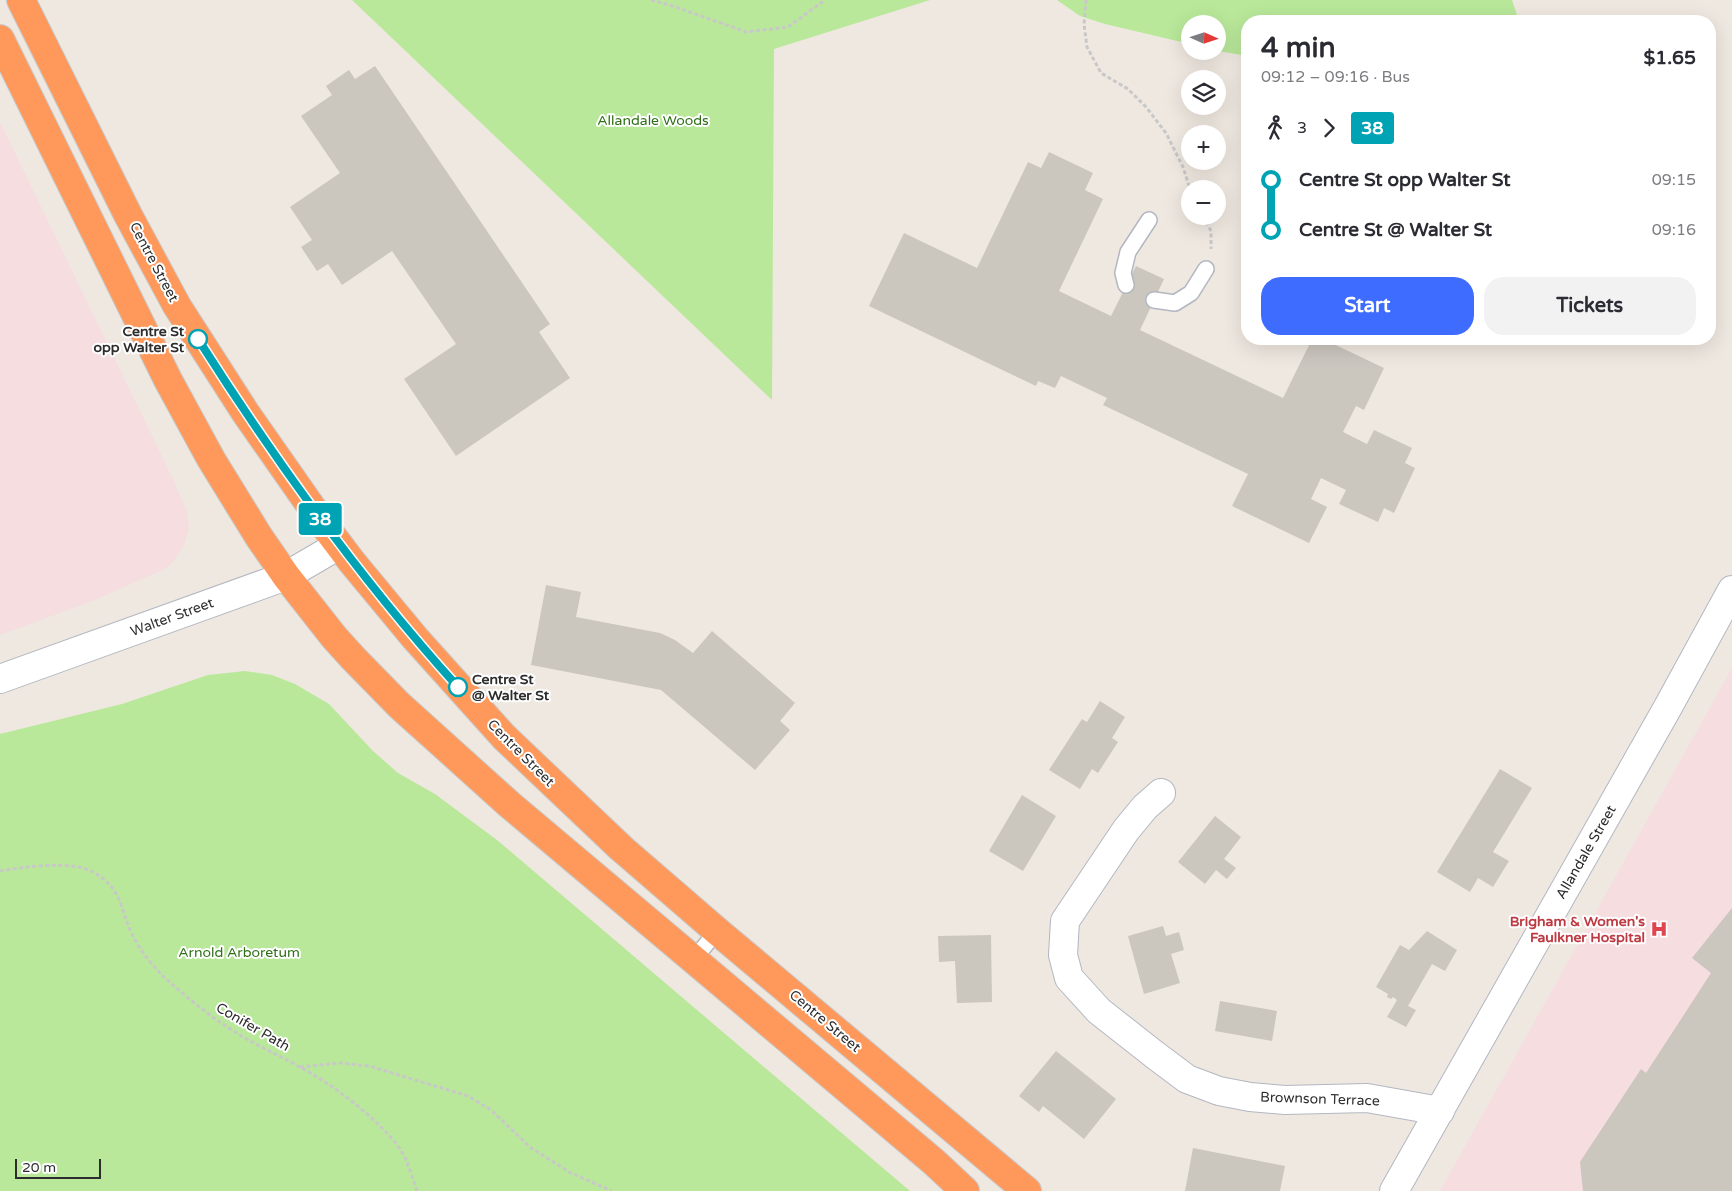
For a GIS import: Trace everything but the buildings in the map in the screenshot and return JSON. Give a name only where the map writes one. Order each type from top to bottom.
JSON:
[{"type":"highway","name":"Centre Street","points":[[21,0],[128,215],[177,306],[264,441],[339,545],[415,638],[504,737],[616,844],[1027,1191]]},
{"type":"highway","points":[[0,39],[184,410],[231,493],[286,576],[353,658],[399,705],[510,805],[934,1162],[965,1191]]},
{"type":"street","name":"Walter Street","points":[[0,679],[286,576],[339,545]]},
{"type":"street","name":"Allandale Street","points":[[1394,1191],[1732,590]]},
{"type":"street","name":"Brownson Terrace","points":[[1161,793],[1145,807],[1126,830],[1065,921],[1063,955],[1068,978],[1099,1011],[1187,1079],[1219,1091],[1286,1100],[1367,1098],[1440,1112]]},
{"type":"lane","points":[[1126,285],[1123,273],[1128,252],[1149,220]]},
{"type":"lane","points":[[1154,300],[1175,303],[1191,293],[1206,269]]},
{"type":"lane","points":[[694,959],[717,931]]},
{"type":"path","points":[[651,0],[746,32],[788,27],[825,0]]},
{"type":"path","points":[[1086,0],[1084,24],[1087,47],[1101,73],[1128,90],[1151,114],[1166,133],[1183,167],[1187,180]]},
{"type":"path","points":[[1207,225],[1211,231],[1211,250]]},
{"type":"path","name":"Conifer Path","points":[[0,871],[34,866],[75,867],[91,870],[103,878],[115,890],[140,950],[162,975],[207,1013],[236,1033],[300,1067],[343,1095],[370,1117],[393,1140],[406,1160],[417,1191]]},
{"type":"path","points":[[300,1067],[340,1063],[369,1066],[468,1096],[491,1110],[530,1148],[571,1172],[612,1191]]},
{"type":"shaded area","points":[[0,122],[173,479],[187,512],[189,528],[185,543],[179,553],[172,563],[163,570],[95,600],[0,635]]},
{"type":"shaded area","name":"Brigham & Women's Faulkner Hospital","points":[[1732,668],[1732,1191],[1440,1191]]},
{"type":"green space","name":"Allandale Woods","points":[[352,0],[930,0],[774,49],[772,400]]},
{"type":"green space","points":[[1057,0],[1512,0],[1517,15],[1241,15],[1241,55],[1226,52],[1226,15],[1181,15],[1181,42],[1105,24],[1080,16]]},
{"type":"green space","name":"Arnold Arboretum","points":[[245,671],[272,675],[295,684],[329,704],[373,751],[398,773],[435,794],[497,840],[910,1191],[0,1191],[0,734],[122,704],[208,675]]},
{"type":"bus line","name":"38","points":[[198,339],[264,441],[339,545],[458,687]]},
{"type":"place","name":"Centre St opp Walter St","points":[[198,339]]},
{"type":"place","name":"Centre St @ Walter St","points":[[458,687]]},
{"type":"place","name":"Brigham & Women's Faulkner Hospital","points":[[1659,929]]}]
